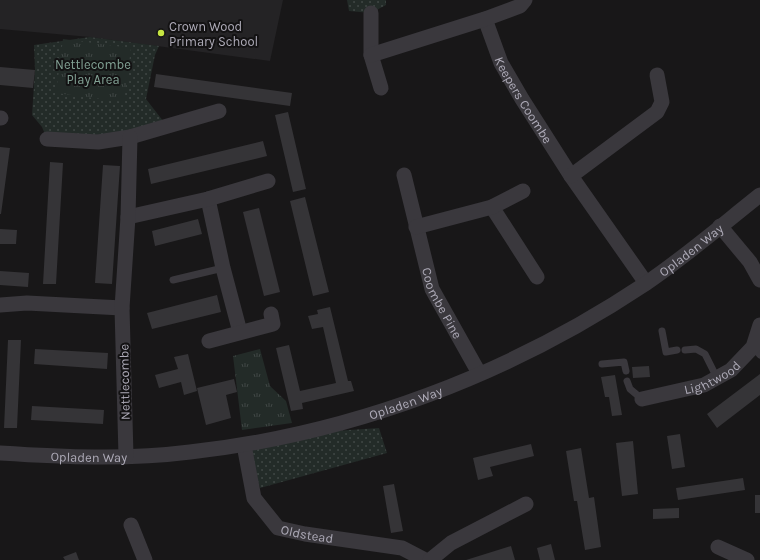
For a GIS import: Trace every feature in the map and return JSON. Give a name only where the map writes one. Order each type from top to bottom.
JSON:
[{"type":"street","points":[[371,56],[485,19],[520,6],[525,0]]},
{"type":"street","points":[[371,13],[371,56],[381,88]]},
{"type":"street","name":"Keepers Coombe","points":[[485,19],[501,63],[522,99],[571,176],[646,283]]},
{"type":"street","points":[[571,176],[657,112],[662,102],[657,75]]},
{"type":"street","points":[[47,139],[98,142],[130,136],[219,111]]},
{"type":"street","name":"Nettlecombe","points":[[126,456],[122,308],[128,217],[130,136]]},
{"type":"street","name":"Coombe Pine","points":[[404,174],[432,289],[479,373]]},
{"type":"street","points":[[128,217],[208,199],[268,181]]},
{"type":"street","points":[[416,227],[492,207],[523,191]]},
{"type":"street","name":"Opladen Way","points":[[0,453],[72,458],[189,453],[244,445],[304,433],[335,426],[399,406],[438,392],[531,351],[592,317],[646,283],[760,195]]},
{"type":"street","points":[[208,199],[223,268],[240,332]]},
{"type":"street","points":[[492,207],[537,277]]},
{"type":"street","points":[[720,226],[750,262],[760,280]]},
{"type":"street","points":[[0,305],[27,303],[122,308]]},
{"type":"street","points":[[208,341],[273,324],[270,314]]},
{"type":"street","name":"Lightwood","points":[[642,399],[704,384],[730,370],[757,351],[760,325]]},
{"type":"street","name":"Oldstead","points":[[244,445],[254,498],[278,528],[305,534],[402,548],[425,560]]},
{"type":"street","points":[[430,560],[451,543],[526,504]]},
{"type":"street","points":[[131,525],[145,560]]},
{"type":"street","points":[[718,547],[747,560]]},
{"type":"lane","points":[[173,280],[223,268]]},
{"type":"lane","points":[[662,331],[666,352],[677,350]]},
{"type":"lane","points":[[685,350],[696,349],[705,354],[717,378]]},
{"type":"lane","points":[[602,364],[624,362],[626,371]]},
{"type":"lane","points":[[627,381],[630,389],[642,399]]},
{"type":"shaded area","name":"Crown Wood Primary School","points":[[0,0],[283,0],[270,61],[90,37],[0,29]]},
{"type":"green space","points":[[347,0],[386,0],[386,5],[371,13],[349,11]]},
{"type":"green space","points":[[90,37],[159,46],[155,55],[146,99],[167,126],[130,137],[47,139],[42,127],[32,115],[35,70],[34,45]]},
{"type":"green space","name":"Nettlecombe Play Area","points":[[63,39],[131,48],[124,102],[56,93]]},
{"type":"green space","points":[[260,349],[270,386],[286,401],[292,423],[242,430],[233,356]]},
{"type":"green space","points":[[379,428],[387,453],[260,488],[247,437]]},
{"type":"building","points":[[0,67],[35,70],[33,88],[0,85]]},
{"type":"building","points":[[156,74],[292,93],[290,106],[154,87]]},
{"type":"building","points":[[288,112],[306,189],[293,192],[275,115]]},
{"type":"building","points":[[263,141],[267,156],[151,184],[148,169]]},
{"type":"building","points":[[0,147],[10,148],[1,214],[0,214]]},
{"type":"building","points":[[50,162],[63,163],[56,284],[43,284]]},
{"type":"building","points":[[103,165],[120,166],[112,284],[95,283]]},
{"type":"building","points":[[305,197],[329,292],[313,296],[290,201]]},
{"type":"building","points":[[259,208],[280,292],[264,296],[243,212]]},
{"type":"building","points":[[198,219],[202,234],[155,246],[152,231]]},
{"type":"building","points":[[0,229],[17,230],[16,244],[0,244]]},
{"type":"building","points":[[0,271],[29,273],[28,287],[0,285]]},
{"type":"building","points":[[217,295],[221,312],[152,329],[147,313]]},
{"type":"building","points":[[330,307],[348,381],[351,381],[354,391],[302,403],[303,409],[291,411],[276,348],[289,345],[300,391],[336,383],[323,327],[312,329],[308,316],[318,314],[317,310]]},
{"type":"building","points":[[8,340],[21,340],[17,428],[4,428]]},
{"type":"building","points":[[35,349],[108,353],[107,369],[34,364]]},
{"type":"building","points":[[188,354],[197,391],[184,395],[181,382],[159,388],[155,375],[178,369],[174,357]]},
{"type":"building","points":[[649,366],[650,377],[633,378],[632,367]]},
{"type":"building","points":[[760,374],[760,395],[717,428],[707,414]]},
{"type":"building","points":[[615,375],[622,415],[612,416],[609,397],[605,397],[601,377]]},
{"type":"building","points":[[234,379],[237,392],[226,395],[231,418],[206,425],[197,388]]},
{"type":"building","points":[[32,406],[104,410],[103,424],[31,420]]},
{"type":"building","points":[[680,434],[685,467],[672,469],[667,436]]},
{"type":"building","points":[[633,441],[638,494],[622,496],[616,443]]},
{"type":"building","points":[[531,444],[534,456],[490,467],[493,476],[478,480],[473,458]]},
{"type":"building","points":[[581,448],[589,498],[594,497],[601,547],[585,550],[577,501],[574,501],[566,451]]},
{"type":"building","points":[[743,478],[745,490],[678,500],[676,488]]},
{"type":"building","points":[[394,484],[403,531],[391,533],[383,486]]},
{"type":"building","points":[[755,495],[760,495],[760,513],[755,513]]},
{"type":"building","points":[[679,508],[679,518],[653,519],[653,509]]},
{"type":"building","points":[[551,544],[555,560],[540,560],[537,548]]},
{"type":"building","points":[[511,546],[515,560],[466,560]]},
{"type":"building","points":[[76,552],[79,560],[65,560],[63,557]]},
{"type":"place","name":"Crown Wood Primary School","points":[[161,33]]}]
